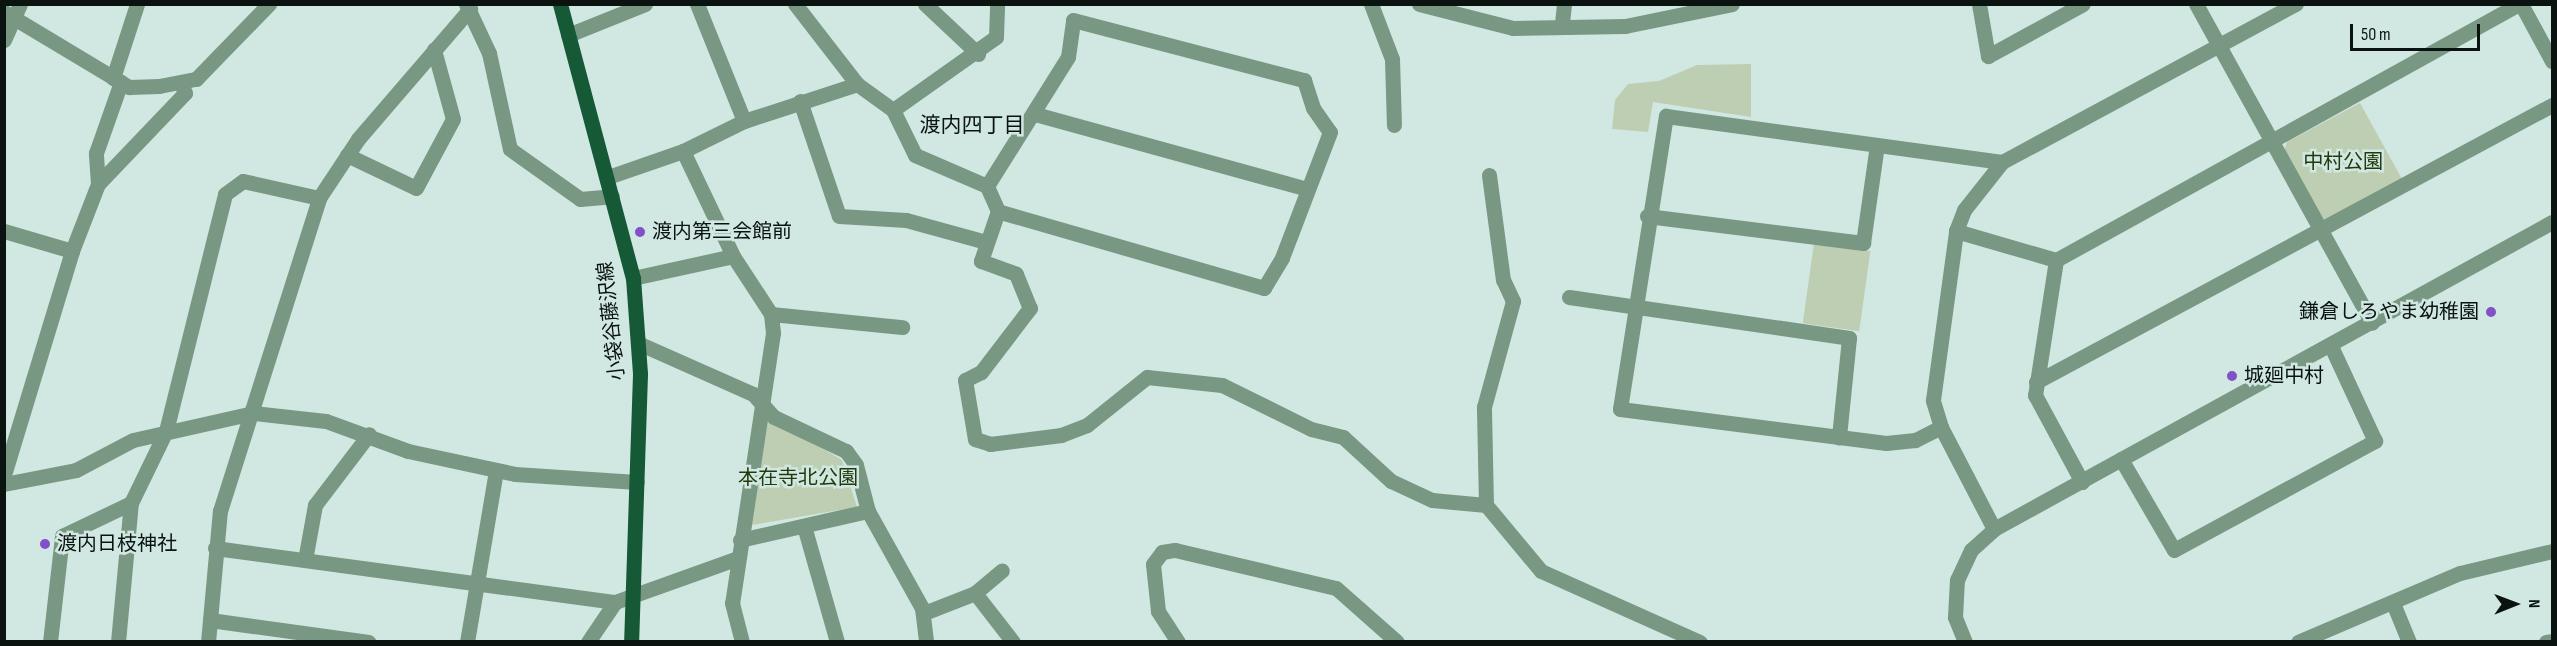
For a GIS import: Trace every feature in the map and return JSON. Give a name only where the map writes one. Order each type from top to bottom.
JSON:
[{"type":"main road","name":"小袋谷藤沢線","points":[[560,4],[608,177],[633,278],[638,344],[637,482],[630,598],[631,642]]},
{"type":"street","points":[[98,184],[96,153],[137,4]]},
{"type":"street","points":[[4,40],[12,11],[129,87],[181,84],[196,79],[269,4]]},
{"type":"street","points":[[568,35],[645,4]]},
{"type":"street","points":[[697,4],[744,121]]},
{"type":"street","points":[[795,4],[857,84],[893,110],[915,155],[987,186],[998,211],[981,261],[1016,274],[1030,308],[981,372],[965,380],[975,439],[990,444],[1061,435],[1087,425],[1147,377],[1222,385],[1311,429],[1343,437],[1391,481],[1432,500],[1486,505]]},
{"type":"street","points":[[925,4],[978,54]]},
{"type":"street","points":[[893,110],[978,54],[996,37],[997,4]]},
{"type":"street","points":[[1371,4],[1392,59],[1394,125]]},
{"type":"street","points":[[1419,4],[1513,28],[1562,23],[1625,26],[1732,4]]},
{"type":"street","points":[[1562,23],[1564,4]]},
{"type":"street","points":[[1979,4],[1988,56],[2083,4]]},
{"type":"street","points":[[2196,4],[2372,323]]},
{"type":"street","points":[[1994,529],[1941,427],[1933,400],[1956,231],[1974,193],[2002,162],[2296,4]]},
{"type":"street","points":[[1956,231],[2056,260],[2520,4],[2551,56]]},
{"type":"street","points":[[208,642],[220,511],[254,413],[319,198],[348,155],[468,7],[489,53],[510,148],[580,199],[612,196]]},
{"type":"street","points":[[987,186],[1035,114],[1068,57],[1073,20],[1304,80],[1313,108],[1330,132],[1282,258],[1264,288],[998,211]]},
{"type":"street","points":[[348,155],[416,188],[453,119],[434,50]]},
{"type":"street","points":[[4,475],[72,251],[98,184],[185,93],[181,84]]},
{"type":"street","points":[[608,177],[683,152],[744,121],[857,84]]},
{"type":"street","points":[[800,101],[839,216],[906,220],[986,242]]},
{"type":"street","points":[[2036,382],[2553,105]]},
{"type":"street","points":[[1941,427],[1902,443],[1620,409],[1647,216],[1668,113],[2002,162]]},
{"type":"street","points":[[1035,114],[1307,189]]},
{"type":"street","points":[[1647,216],[1863,243],[1877,145]]},
{"type":"street","points":[[683,152],[733,256],[771,314],[773,333],[732,603],[742,642]]},
{"type":"street","points":[[1489,175],[1503,280],[1513,301],[1484,407],[1486,505],[1541,571],[1700,642]]},
{"type":"street","points":[[118,642],[131,503],[166,431],[225,194],[243,181],[319,198]]},
{"type":"street","points":[[1965,642],[1955,617],[1957,580],[1971,550],[1994,529],[2331,346],[2553,222]]},
{"type":"street","points":[[4,231],[72,251]]},
{"type":"street","points":[[633,278],[733,256]]},
{"type":"street","points":[[2056,260],[2035,395],[2082,482]]},
{"type":"street","points":[[1569,297],[1849,338],[1839,437]]},
{"type":"street","points":[[771,314],[902,327]]},
{"type":"street","points":[[638,344],[753,394],[774,417],[846,451],[856,465],[868,511],[924,613],[926,642]]},
{"type":"street","points":[[2121,459],[2174,550],[2378,437],[2331,346]]},
{"type":"street","points":[[4,484],[76,470],[133,440],[254,413],[326,421],[369,434],[408,451],[496,471],[637,482]]},
{"type":"street","points":[[305,560],[315,505],[369,434]]},
{"type":"street","points":[[467,642],[496,471]]},
{"type":"street","points":[[50,642],[62,536],[131,503]]},
{"type":"street","points":[[740,540],[868,511]]},
{"type":"street","points":[[804,526],[837,642]]},
{"type":"street","points":[[215,548],[477,586],[615,602],[738,558]]},
{"type":"street","points":[[1178,642],[1158,611],[1153,564],[1162,552],[1175,550],[1336,588],[1396,641]]},
{"type":"street","points":[[2298,642],[2460,573],[2553,551]]},
{"type":"street","points":[[924,613],[975,593],[1002,570]]},
{"type":"street","points":[[975,593],[1013,642]]},
{"type":"street","points":[[588,642],[615,602]]},
{"type":"street","points":[[2393,603],[2409,642]]},
{"type":"street","points":[[210,620],[368,642]]},
{"type":"street","points":[[2546,642],[2553,641]]},
{"type":"green space","points":[[1751,64],[1751,117],[1653,102],[1648,132],[1612,129],[1615,100],[1628,84],[1659,81],[1697,65]]},
{"type":"green space","name":"中村公園","points":[[2360,103],[2402,179],[2327,220],[2321,218],[2284,151],[2287,142]]},
{"type":"green space","points":[[1814,243],[1870,251],[1859,331],[1803,323]]},
{"type":"green space","name":"本在寺北公園","points":[[768,416],[842,460],[857,507],[752,525]]},
{"type":"place","name":"渡内第三会館前","points":[[640,232]]},
{"type":"place","name":"鎌倉しろやま幼稚園","points":[[2491,312]]},
{"type":"place","name":"城廻中村","points":[[2232,376]]},
{"type":"place","name":"渡内日枝神社","points":[[45,544]]},
{"type":"district","name":"渡内四丁目","points":[[972,126]]}]
